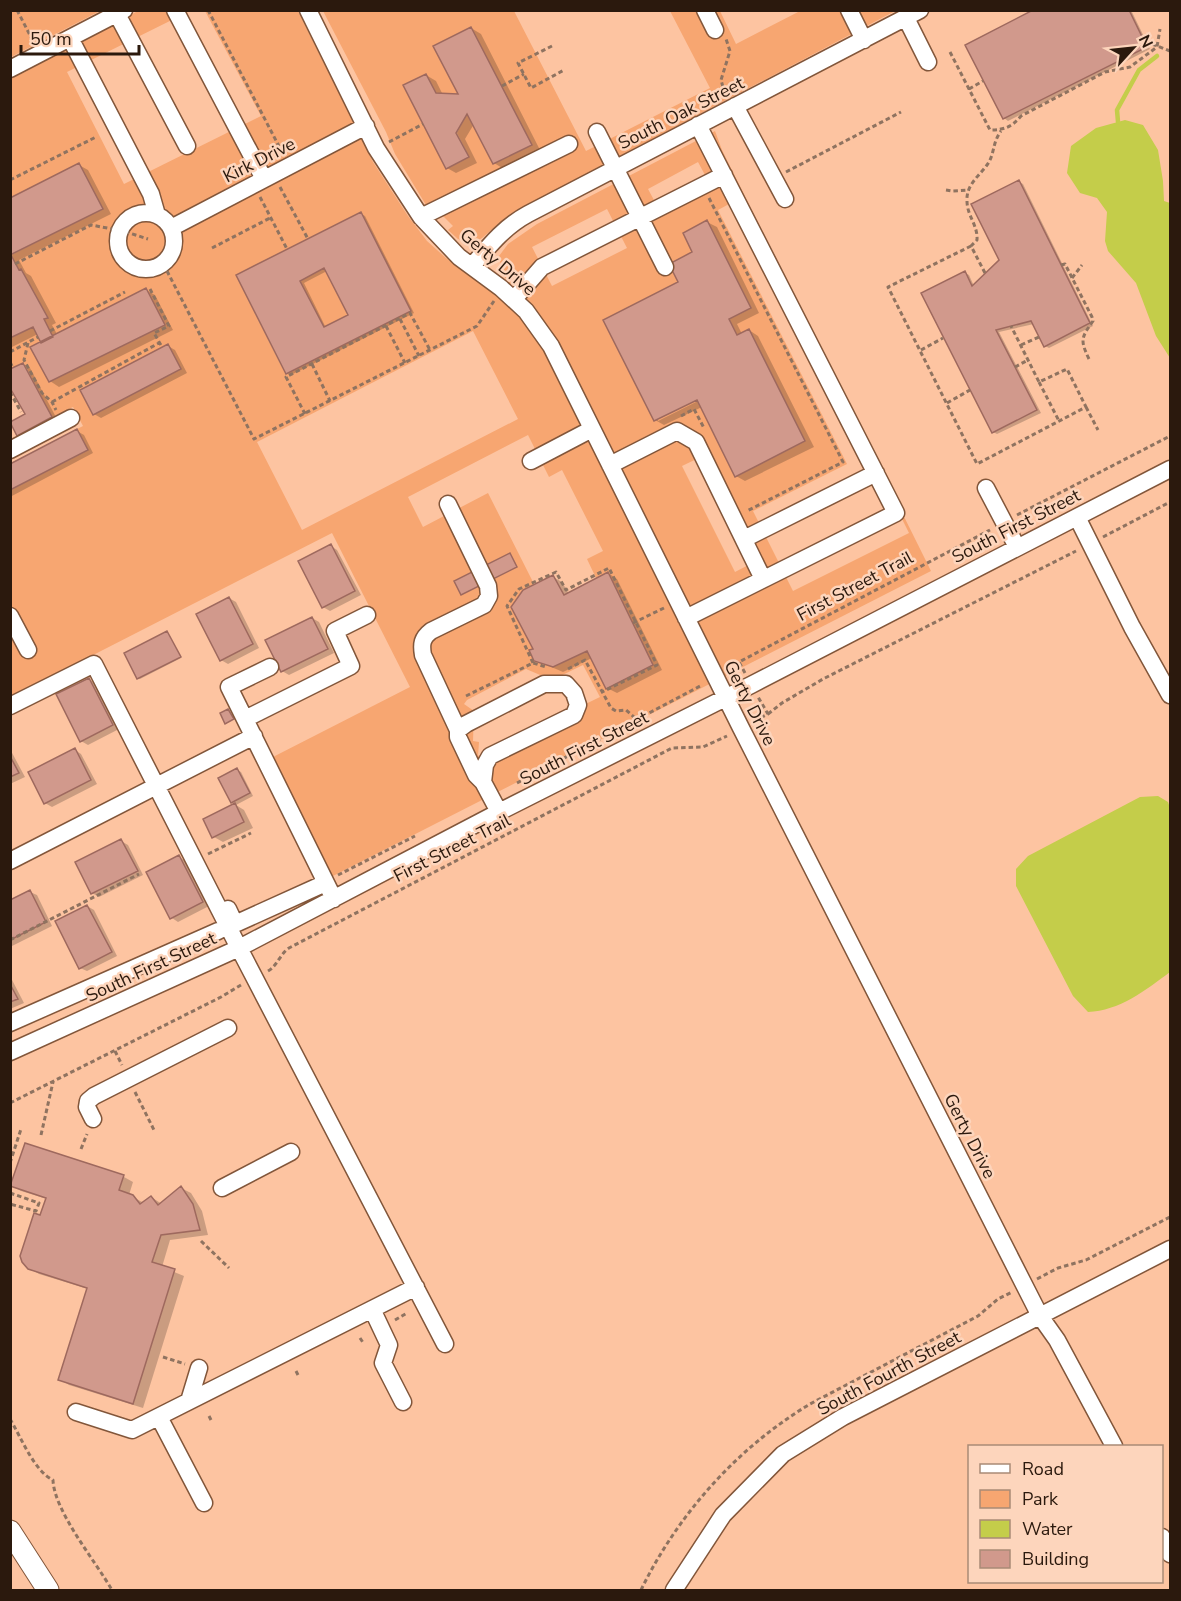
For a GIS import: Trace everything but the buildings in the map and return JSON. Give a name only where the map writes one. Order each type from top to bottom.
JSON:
[{"type":"main road","points":[[10,1531],[48,1590]]},
{"type":"street","points":[[175,10],[272,182]]},
{"type":"street","name":"Gerty Drive","points":[[308,10],[376,148],[421,217],[440,239],[508,294],[532,318],[551,346],[677,602],[1040,1316],[1057,1340],[1113,1445]]},
{"type":"street","points":[[705,10],[720,34]]},
{"type":"street","points":[[849,10],[864,40]]},
{"type":"street","points":[[10,83],[14,68],[121,12],[187,146]]},
{"type":"street","points":[[913,14],[928,62]]},
{"type":"street","name":"South Oak Street","points":[[472,266],[498,234],[513,222],[698,125],[730,100],[864,40],[913,14]]},
{"type":"street","points":[[70,39],[151,194],[157,215]]},
{"type":"street","points":[[730,100],[785,199]]},
{"type":"street","points":[[686,618],[896,513],[698,125]]},
{"type":"street","name":"Kirk Drive","points":[[171,228],[272,182],[366,126]]},
{"type":"street","points":[[597,132],[665,267]]},
{"type":"street","points":[[421,217],[569,144]]},
{"type":"street","points":[[508,294],[542,267],[724,175]]},
{"type":"street","points":[[139,213],[157,215],[171,228],[174,237],[173,246],[164,262],[147,269],[138,268],[123,257],[118,240],[119,231],[124,223],[139,213]]},
{"type":"street","points":[[11,447],[67,420]]},
{"type":"street","points":[[531,461],[592,429]]},
{"type":"street","points":[[610,465],[677,431],[696,442],[764,579]]},
{"type":"street","name":"South First Street","points":[[10,1053],[239,948],[334,899],[495,805],[726,698],[1170,469]]},
{"type":"street","points":[[744,539],[876,472]]},
{"type":"street","points":[[986,488],[1017,547]]},
{"type":"street","points":[[448,504],[488,586],[489,596],[484,605],[431,631],[424,637],[423,655],[476,775],[483,782],[495,805]]},
{"type":"street","points":[[1077,517],[1132,627],[1170,695]]},
{"type":"street","points":[[245,719],[351,666],[334,631],[367,615]]},
{"type":"street","points":[[10,616],[28,650]]},
{"type":"street","points":[[10,706],[94,664],[445,1344]]},
{"type":"street","points":[[270,667],[230,687],[334,899]]},
{"type":"street","points":[[458,730],[544,684],[566,684],[574,693],[578,705],[574,715],[490,756],[485,765],[483,782]]},
{"type":"street","points":[[10,861],[254,736]]},
{"type":"street","points":[[192,839],[235,924],[319,886]]},
{"type":"street","points":[[10,1023],[218,931]]},
{"type":"street","points":[[93,1119],[87,1107],[88,1101],[94,1096],[228,1028]]},
{"type":"street","points":[[222,1188],[291,1152]]},
{"type":"street","name":"South Fourth Street","points":[[674,1590],[723,1515],[783,1454],[843,1417],[1170,1249]]},
{"type":"street","points":[[76,1412],[132,1430],[416,1287]]},
{"type":"street","points":[[372,1309],[389,1346],[383,1364],[403,1402]]},
{"type":"street","points":[[189,1401],[198,1368]]},
{"type":"street","points":[[159,1417],[204,1503]]},
{"type":"path","points":[[17,10],[40,54]]},
{"type":"path","points":[[208,10],[284,155]]},
{"type":"path","points":[[1086,407],[977,464],[888,287],[971,246],[977,240],[976,224],[971,218],[966,200],[968,190],[987,164],[994,140],[1002,130],[1012,125],[1021,116],[1105,72],[1130,67],[1157,47],[1160,29]]},
{"type":"path","points":[[720,34],[730,51],[721,80],[730,100]]},
{"type":"path","points":[[1152,44],[1170,51]]},
{"type":"path","points":[[552,46],[518,63],[531,88],[564,70]]},
{"type":"path","points":[[950,52],[990,130],[1002,130]]},
{"type":"path","points":[[502,86],[524,74]]},
{"type":"path","points":[[969,89],[984,81]]},
{"type":"path","points":[[774,179],[901,112]]},
{"type":"path","points":[[376,148],[423,124]]},
{"type":"path","points":[[10,180],[96,137]]},
{"type":"path","points":[[272,182],[308,239]]},
{"type":"path","points":[[946,190],[952,192],[968,190]]},
{"type":"path","points":[[259,196],[287,249]]},
{"type":"path","points":[[709,197],[843,462],[747,511]]},
{"type":"path","points":[[212,248],[270,218]]},
{"type":"path","points":[[976,224],[979,220]]},
{"type":"path","points":[[15,264],[91,225],[148,238]]},
{"type":"path","points":[[971,246],[985,273]]},
{"type":"path","points":[[1061,265],[1065,264],[1092,317],[1093,321],[1083,334],[1082,340],[1089,358]]},
{"type":"path","points":[[1072,278],[1082,265]]},
{"type":"path","points":[[167,271],[254,439],[477,326],[508,294]]},
{"type":"path","points":[[150,289],[169,326],[154,333],[162,347]]},
{"type":"path","points":[[50,331],[125,292]]},
{"type":"path","points":[[305,414],[286,377],[410,314],[430,350]]},
{"type":"path","points":[[400,319],[419,356]]},
{"type":"path","points":[[386,326],[405,363]]},
{"type":"path","points":[[1011,326],[1059,421]]},
{"type":"path","points":[[1021,346],[1038,337]]},
{"type":"path","points":[[10,352],[38,338]]},
{"type":"path","points":[[920,350],[943,338]]},
{"type":"path","points":[[28,343],[24,360],[42,393],[67,420]]},
{"type":"path","points":[[52,402],[159,343]]},
{"type":"path","points":[[1016,368],[1028,360]]},
{"type":"path","points":[[10,362],[13,368]]},
{"type":"path","points":[[312,364],[330,401]]},
{"type":"path","points":[[1039,382],[1067,369],[1098,430]]},
{"type":"path","points":[[946,403],[970,390]]},
{"type":"path","points":[[10,392],[21,412]]},
{"type":"path","name":"First Street Trail","points":[[768,714],[739,662],[1170,436]]},
{"type":"path","points":[[1100,538],[1170,502]]},
{"type":"path","points":[[762,718],[782,703],[823,679],[1080,549]]},
{"type":"path","points":[[533,663],[507,606],[519,589],[556,572],[566,590],[609,568],[657,665],[602,692]]},
{"type":"path","points":[[634,622],[677,602]]},
{"type":"path","points":[[495,805],[696,689]]},
{"type":"path","name":"First Street Trail","points":[[266,972],[273,968],[284,951],[289,948],[672,748],[703,747],[725,736]]},
{"type":"path","points":[[201,857],[251,833]]},
{"type":"path","points":[[335,877],[418,834]]},
{"type":"path","points":[[10,940],[139,874]]},
{"type":"path","points":[[10,1103],[246,982]]},
{"type":"path","points":[[115,1051],[124,1070]]},
{"type":"path","points":[[41,1135],[53,1082]]},
{"type":"path","points":[[133,1088],[154,1130]]},
{"type":"path","points":[[10,1163],[21,1130]]},
{"type":"path","points":[[10,1193],[39,1203],[36,1211],[10,1204]]},
{"type":"path","points":[[1051,1272],[1086,1260],[1170,1217]]},
{"type":"path","points":[[201,1241],[229,1268]]},
{"type":"path","points":[[391,1322],[407,1313]]},
{"type":"path","points":[[360,1338],[364,1344]]},
{"type":"path","points":[[163,1357],[198,1368]]},
{"type":"path","points":[[296,1371],[299,1377]]},
{"type":"path","points":[[208,1416],[212,1422]]},
{"type":"path","points":[[10,1419],[44,1476],[52,1480],[63,1512],[112,1590]]},
{"type":"shaded area","points":[[11,11],[1170,11],[1170,1590],[11,1590]]},
{"type":"green space","points":[[11,10],[100,10],[100,11],[11,57]]},
{"type":"green space","points":[[138,11],[190,11],[67,72],[124,184],[261,116],[205,11],[298,11],[373,162],[408,216],[427,241],[446,258],[498,294],[513,298],[499,256],[508,244],[537,224],[715,131],[722,150],[931,571],[331,877],[271,758],[410,687],[332,533],[11,697],[11,490],[87,449],[77,429],[83,426],[73,407],[52,417],[24,363],[11,369],[11,338],[33,327],[41,343],[31,347],[49,382],[165,325],[53,337],[44,319],[47,317],[11,255],[102,209],[11,198],[11,76]],"holes":[[[698,162],[712,188],[662,215],[648,189]],[[742,197],[909,533],[793,591],[753,511],[847,464],[718,210]],[[607,209],[627,248],[552,286],[532,247]],[[361,212],[411,311],[285,373],[236,275]],[[707,220],[751,307],[729,319],[737,335],[749,329],[805,441],[735,477],[697,400],[654,421],[603,320],[678,282],[669,264],[692,252],[683,233]],[[473,331],[518,419],[302,530],[257,442]],[[528,435],[549,477],[562,470],[603,551],[587,559],[596,578],[608,572],[653,665],[606,689],[587,651],[553,667],[534,661],[529,650],[533,649],[511,607],[523,590],[534,584],[488,493],[423,527],[408,497]],[[709,453],[762,558],[735,572],[682,466]],[[583,665],[600,697],[478,756],[479,742],[473,741],[474,711],[464,704],[467,700],[526,669],[552,680]]]},
{"type":"green space","points":[[323,11],[514,11],[586,151],[710,88],[670,11],[720,11],[736,44],[800,11],[895,11],[510,214],[472,244],[458,239],[448,230],[453,226],[433,206],[426,205],[395,154],[386,132]],"holes":[[[471,27],[532,145],[493,164],[467,114],[457,133],[469,157],[446,169],[403,85],[426,74],[436,93],[458,94],[433,46]]]},
{"type":"green space","points":[[324,268],[348,315],[324,327],[300,281]]},
{"type":"water","points":[[1125,120],[1143,125],[1158,150],[1164,201],[1170,203],[1170,358],[1156,336],[1136,283],[1108,251],[1105,241],[1107,212],[1097,198],[1080,193],[1067,173],[1071,146],[1096,128]]},
{"type":"water","points":[[1158,796],[1168,802],[1170,808],[1170,972],[1121,1004],[1088,1012],[1073,996],[1016,886],[1016,869],[1028,856],[1140,797]]},
{"type":"waterway","points":[[1118,122],[1117,110],[1139,70],[1157,56]]}]
